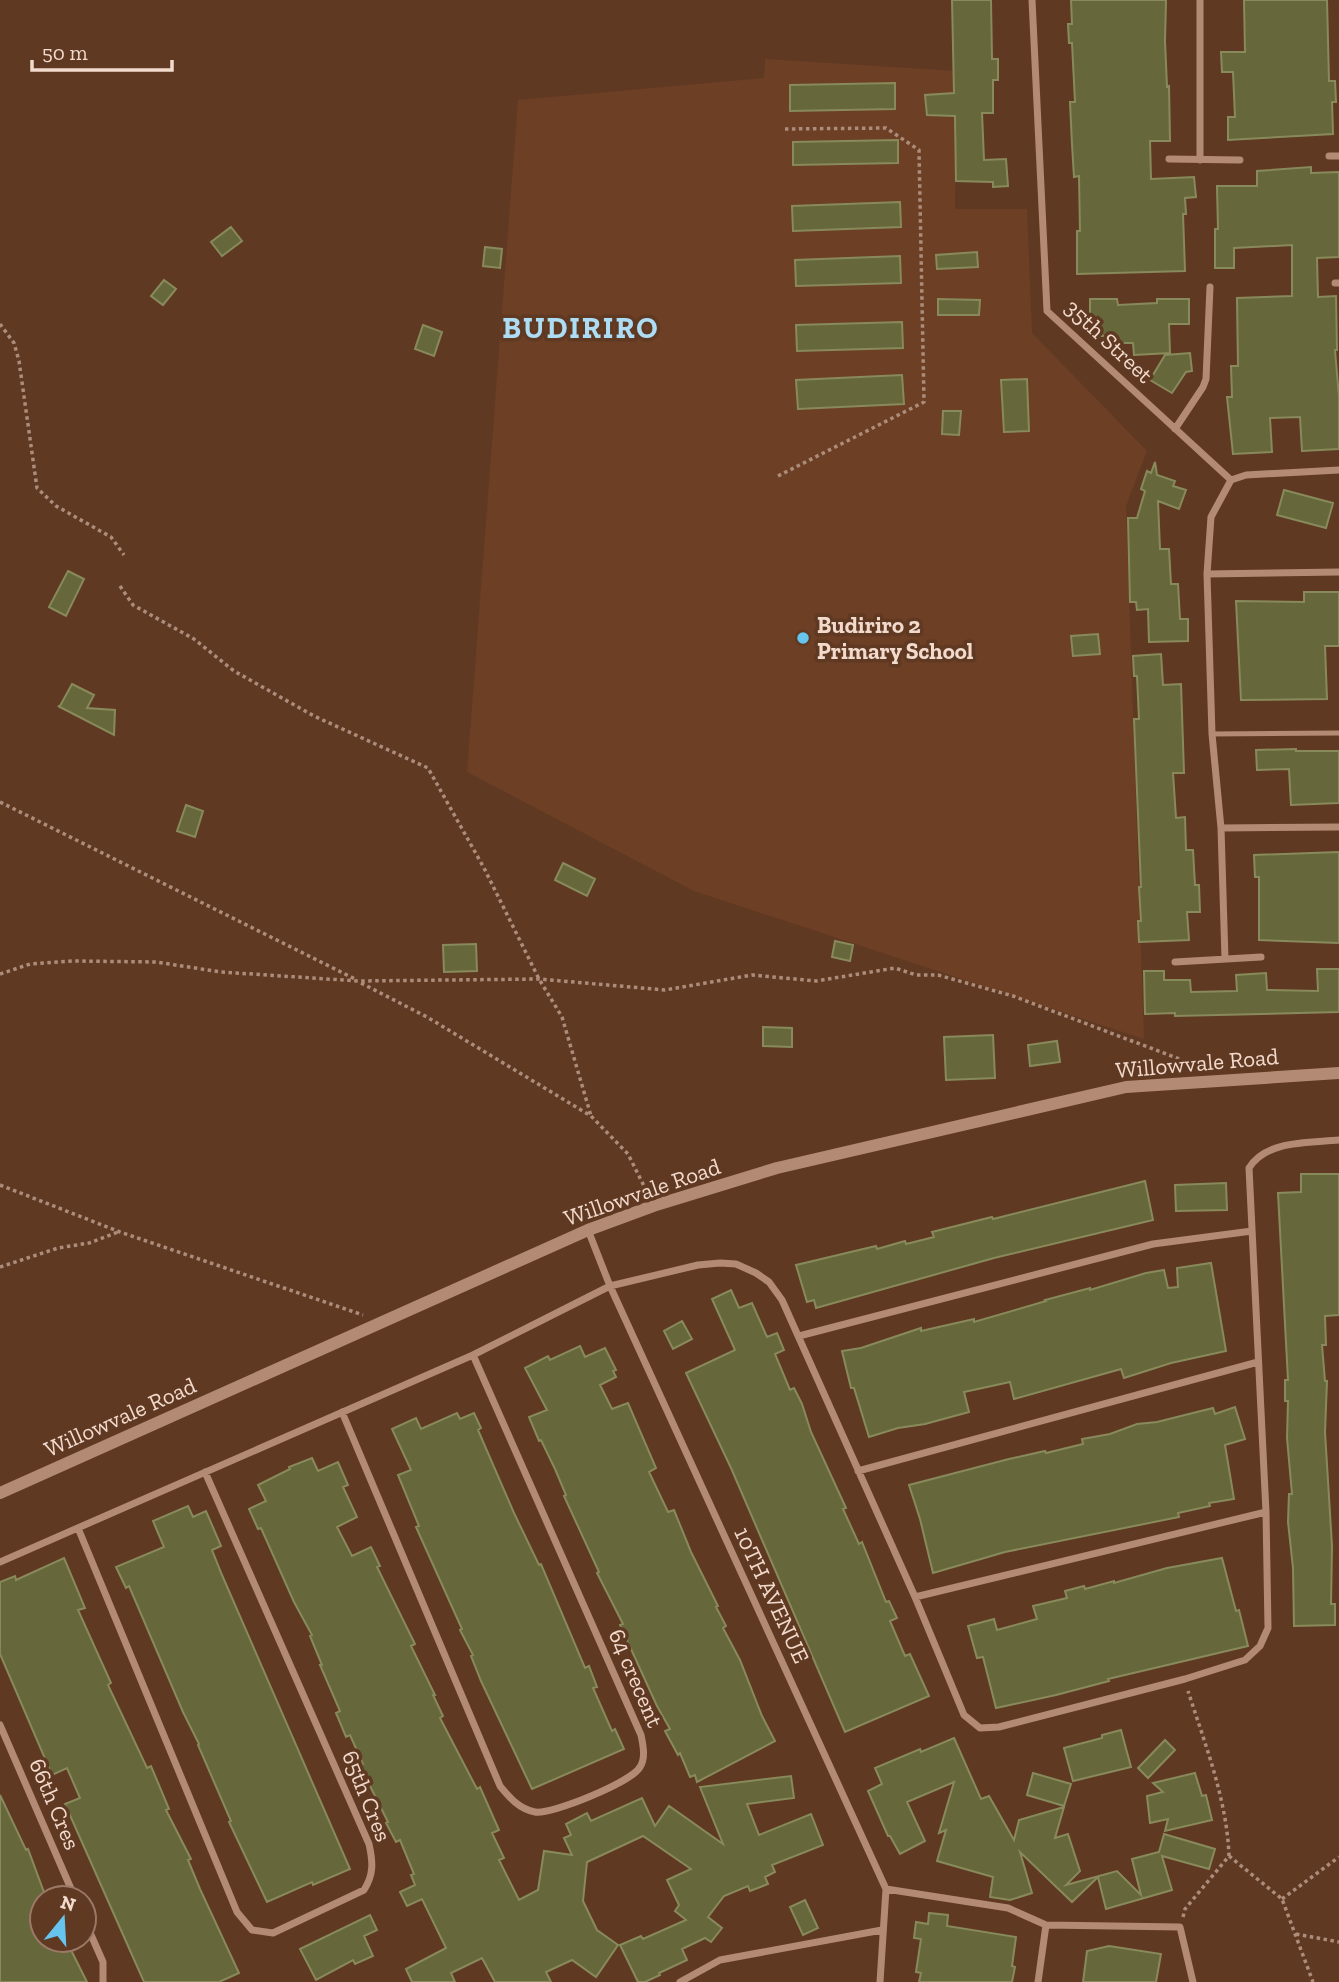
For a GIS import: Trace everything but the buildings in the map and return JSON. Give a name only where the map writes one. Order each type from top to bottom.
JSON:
[{"type":"street","name":"35th Street","points":[[1032,0],[1047,311],[1231,480]]},
{"type":"street","points":[[1200,0],[1200,160]]},
{"type":"street","points":[[1329,156],[1339,156]]},
{"type":"street","points":[[1169,159],[1240,160]]},
{"type":"street","points":[[1175,429],[1206,379],[1210,287]]},
{"type":"street","points":[[1225,959],[1222,828],[1212,734],[1207,574],[1211,517],[1231,480],[1264,473],[1339,470]]},
{"type":"street","points":[[1207,574],[1339,572]]},
{"type":"street","points":[[1222,828],[1339,827]]},
{"type":"street","points":[[1175,962],[1261,957]]},
{"type":"street","name":"Willowvale Road","points":[[0,1493],[588,1230],[653,1206],[777,1168],[1126,1087],[1339,1073]]},
{"type":"street","points":[[0,1562],[473,1355],[610,1286],[698,1265],[736,1264],[769,1282],[782,1300],[915,1597],[964,1715],[980,1728],[999,1727],[1185,1679],[1245,1660],[1260,1646],[1268,1628],[1266,1512],[1249,1168],[1256,1156],[1269,1150],[1339,1140]]},
{"type":"street","name":"10TH AVENUE","points":[[588,1230],[610,1286],[886,1889]]},
{"type":"street","points":[[799,1336],[1153,1244],[1252,1231]]},
{"type":"street","name":"64 crecent","points":[[342,1412],[500,1786],[523,1809],[539,1813],[554,1810],[628,1779],[640,1768],[644,1752],[641,1735],[473,1355]]},
{"type":"street","points":[[858,1471],[1258,1362]]},
{"type":"street","name":"65th Cres","points":[[78,1528],[237,1912],[252,1930],[273,1933],[365,1890],[371,1879],[373,1864],[369,1844],[205,1472]]},
{"type":"street","points":[[915,1597],[1266,1512]]},
{"type":"street","name":"66th Cres","points":[[0,1725],[69,1884]]},
{"type":"street","points":[[880,1982],[886,1889],[1008,1909],[1046,1925],[1180,1927],[1193,1982]]},
{"type":"street","points":[[1038,1982],[1046,1925]]},
{"type":"street","points":[[680,1982],[720,1960],[882,1930]]},
{"type":"street","points":[[98,1951],[103,1962],[103,1982]]},
{"type":"lane","points":[[1212,734],[1339,733]]},
{"type":"path","points":[[778,476],[925,402],[919,150],[886,128],[785,129]]},
{"type":"path","points":[[0,324],[14,343],[19,361],[37,488],[57,506],[111,537],[124,555]]},
{"type":"path","points":[[120,586],[133,605],[194,639],[234,671],[314,716],[428,768],[484,868],[539,979],[562,1017],[591,1116]]},
{"type":"path","points":[[0,802],[427,1017],[591,1116],[628,1154],[653,1206]]},
{"type":"path","points":[[0,974],[30,964],[156,962],[222,972],[358,981],[539,979],[665,990],[752,975],[816,981],[895,968],[916,975],[938,975],[1013,996],[1207,1069]]},
{"type":"path","points":[[0,1185],[120,1232],[363,1315],[375,1326]]},
{"type":"path","points":[[0,1267],[120,1232]]},
{"type":"path","points":[[1180,1927],[1185,1909],[1229,1856],[1228,1831],[1209,1756],[1185,1679]]},
{"type":"path","points":[[1229,1856],[1282,1899],[1313,1982]]},
{"type":"path","points":[[1282,1899],[1339,1857]]},
{"type":"path","points":[[1296,1934],[1339,1941]]},
{"type":"shaded area","name":"Budiriro 2 Primary School","points":[[765,59],[956,71],[955,209],[1027,209],[1032,333],[1147,451],[1126,506],[1144,1039],[694,891],[467,772],[518,100],[764,78]]},
{"type":"place","name":"Budiriro 2 Primary School","points":[[803,638]]},
{"type":"district","name":"BUDIRIRO","points":[[581,328]]}]
